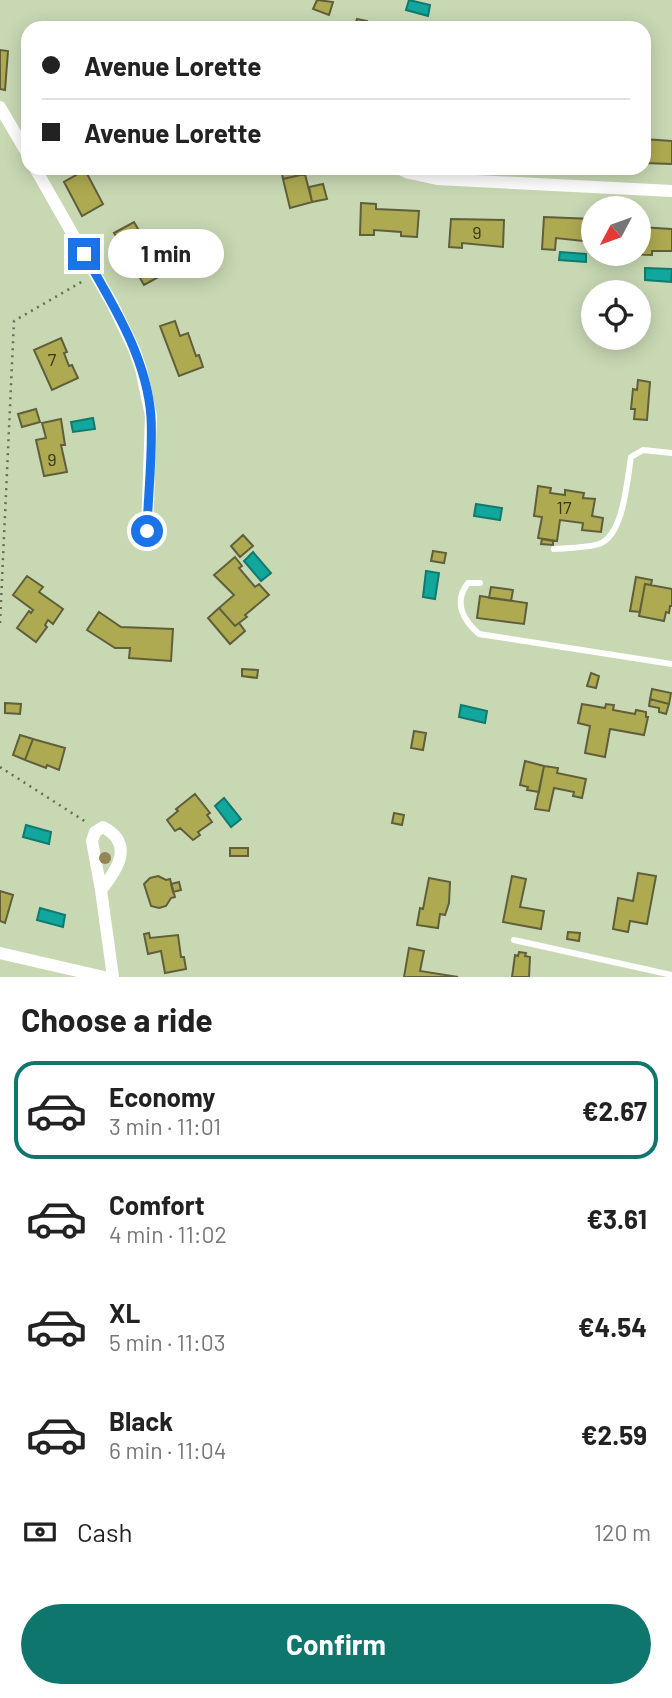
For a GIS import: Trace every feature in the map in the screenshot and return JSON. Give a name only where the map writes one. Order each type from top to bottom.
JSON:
[{"type":"street","points":[[0,107],[21,143]]},
{"type":"street","points":[[39,175],[135,349],[151,416],[147,531]]},
{"type":"street","points":[[418,175],[437,179],[672,191]]},
{"type":"street","points":[[101,890],[118,868],[120,853],[118,842],[111,831],[103,827],[97,830],[92,841],[113,977]]},
{"type":"street","points":[[0,953],[104,977]]},
{"type":"lane","points":[[554,549],[598,544],[607,540],[619,522],[631,457],[643,450],[672,453]]},
{"type":"lane","points":[[480,583],[468,583],[463,590],[460,608],[464,619],[479,634],[672,664]]},
{"type":"lane","points":[[514,940],[672,975]]},
{"type":"path","points":[[0,623],[14,321],[95,274]]},
{"type":"path","points":[[0,767],[97,830]]},
{"type":"water","points":[[409,0],[430,5],[428,16],[406,10]]},
{"type":"water","points":[[560,252],[581,254],[581,262],[559,260]]},
{"type":"water","points":[[645,268],[672,269],[671,282],[645,280]]},
{"type":"water","points":[[93,418],[95,429],[73,432],[71,422]]},
{"type":"water","points":[[476,504],[502,508],[500,520],[474,516]]},
{"type":"water","points":[[253,552],[271,573],[261,581],[244,561]]},
{"type":"water","points":[[426,571],[439,573],[435,599],[423,597]]},
{"type":"water","points":[[461,705],[487,711],[485,723],[459,717]]},
{"type":"water","points":[[224,798],[241,819],[231,827],[215,806]]},
{"type":"water","points":[[26,825],[51,832],[49,844],[23,837]]},
{"type":"water","points":[[40,908],[65,915],[63,927],[37,920]]},
{"type":"building","points":[[317,0],[333,2],[329,15],[313,9]]},
{"type":"building","points":[[0,50],[8,51],[5,90],[0,89]]},
{"type":"building","points":[[651,140],[672,141],[672,164],[651,163]]},
{"type":"building","points":[[76,175],[88,175],[103,204],[82,216],[64,182]]},
{"type":"building","points":[[282,175],[301,175],[283,179]]},
{"type":"building","points":[[305,175],[312,202],[290,208],[283,179]]},
{"type":"building","points":[[323,184],[327,199],[312,202],[309,187]]},
{"type":"building","points":[[361,203],[376,204],[376,209],[419,211],[417,237],[401,236],[401,232],[374,230],[374,235],[360,235]]},
{"type":"building","points":[[544,217],[581,219],[581,241],[556,238],[555,250],[542,249]]},
{"type":"building","points":[[451,219],[504,220],[503,247],[462,243],[462,248],[449,247]]},
{"type":"building","points":[[134,222],[164,274],[144,285],[114,233]]},
{"type":"building","points":[[651,228],[672,229],[672,251],[652,251],[652,255]]},
{"type":"building","points":[[124,250],[132,264],[125,268],[117,254]]},
{"type":"building","points":[[158,256],[167,272],[164,274],[155,258]]},
{"type":"building","points":[[175,321],[180,336],[188,333],[203,367],[179,376],[160,326]]},
{"type":"building","points":[[61,338],[69,366],[72,365],[78,378],[52,390],[34,350]]},
{"type":"building","points":[[638,380],[650,382],[647,420],[634,419],[635,409],[631,409],[633,389],[637,390]]},
{"type":"building","points":[[36,409],[40,422],[22,427],[18,414]]},
{"type":"building","points":[[61,419],[65,445],[61,445],[67,472],[44,476],[36,440],[46,438],[42,423]]},
{"type":"building","points":[[538,486],[551,488],[550,493],[565,495],[565,490],[584,493],[583,498],[595,499],[592,516],[603,518],[601,532],[582,530],[583,523],[560,520],[557,541],[538,538],[542,517],[534,516]]},
{"type":"building","points":[[243,535],[253,546],[240,557],[231,546]]},
{"type":"building","points":[[542,539],[553,541],[553,545],[541,544]]},
{"type":"building","points":[[433,551],[446,553],[444,563],[431,561]]},
{"type":"building","points":[[235,557],[242,566],[239,568],[255,587],[259,584],[269,595],[235,626],[219,608],[234,595],[214,575]]},
{"type":"building","points":[[27,576],[43,587],[39,592],[63,609],[53,624],[48,620],[45,625],[47,627],[36,642],[17,628],[29,611],[31,613],[33,610],[13,595]]},
{"type":"building","points":[[636,577],[652,580],[651,585],[645,584],[640,612],[630,611]]},
{"type":"building","points":[[645,584],[672,589],[672,606],[669,613],[666,612],[664,621],[639,616]]},
{"type":"building","points":[[491,587],[513,590],[511,601],[489,598]]},
{"type":"building","points":[[480,596],[527,603],[524,624],[477,618]]},
{"type":"building","points":[[219,608],[235,626],[239,623],[245,631],[230,644],[208,618]]},
{"type":"building","points":[[99,612],[121,627],[173,629],[171,661],[129,658],[130,648],[115,648],[87,630]]},
{"type":"building","points":[[242,669],[258,670],[257,678],[242,676]]},
{"type":"building","points":[[591,673],[599,676],[596,688],[587,686]]},
{"type":"building","points":[[652,689],[671,693],[669,704],[650,699]]},
{"type":"building","points":[[650,699],[669,704],[666,714],[659,712],[659,708],[649,706]]},
{"type":"building","points":[[5,703],[21,704],[20,714],[5,713]]},
{"type":"building","points":[[582,704],[605,708],[606,704],[614,705],[613,710],[635,714],[636,710],[646,712],[648,717],[644,735],[610,729],[605,757],[585,753],[590,726],[578,723]]},
{"type":"building","points":[[414,731],[426,733],[423,750],[411,748]]},
{"type":"building","points":[[20,735],[33,739],[25,760],[13,755]]},
{"type":"building","points":[[33,739],[65,748],[59,770],[25,760]]},
{"type":"building","points":[[525,761],[544,766],[539,792],[527,790],[528,787],[520,785]]},
{"type":"building","points":[[544,766],[558,768],[557,773],[586,779],[582,798],[573,796],[574,792],[554,788],[549,811],[535,809]]},
{"type":"building","points":[[195,794],[210,813],[207,815],[212,822],[198,832],[200,835],[193,840],[180,828],[175,831],[167,820]]},
{"type":"building","points":[[394,813],[404,815],[402,825],[392,823]]},
{"type":"building","points":[[230,848],[248,848],[248,856],[230,856]]},
{"type":"building","points":[[638,873],[656,876],[647,924],[630,921],[628,932],[613,929],[618,898],[633,901]]},
{"type":"building","points":[[158,876],[170,879],[175,897],[171,898],[166,906],[159,908],[151,906],[144,884],[150,878]]},
{"type":"building","points":[[512,876],[526,879],[520,907],[544,911],[541,929],[503,922]]},
{"type":"building","points":[[429,878],[450,882],[449,903],[445,915],[440,914],[438,928],[417,925]]},
{"type":"building","points":[[179,882],[181,890],[173,892],[171,884]]},
{"type":"building","points":[[0,891],[13,895],[5,923],[0,921]]},
{"type":"building","points":[[568,932],[580,933],[579,941],[567,939]]},
{"type":"building","points":[[149,933],[150,938],[178,935],[181,957],[184,957],[186,969],[165,973],[161,951],[148,954],[144,934]]},
{"type":"building","points":[[409,948],[424,951],[420,971],[458,977],[404,977]]},
{"type":"building","points":[[519,952],[530,957],[529,977],[512,977],[515,955],[518,956]]},
{"type":"route","points":[[84,254],[135,349],[141,369],[151,416],[147,531]]}]
